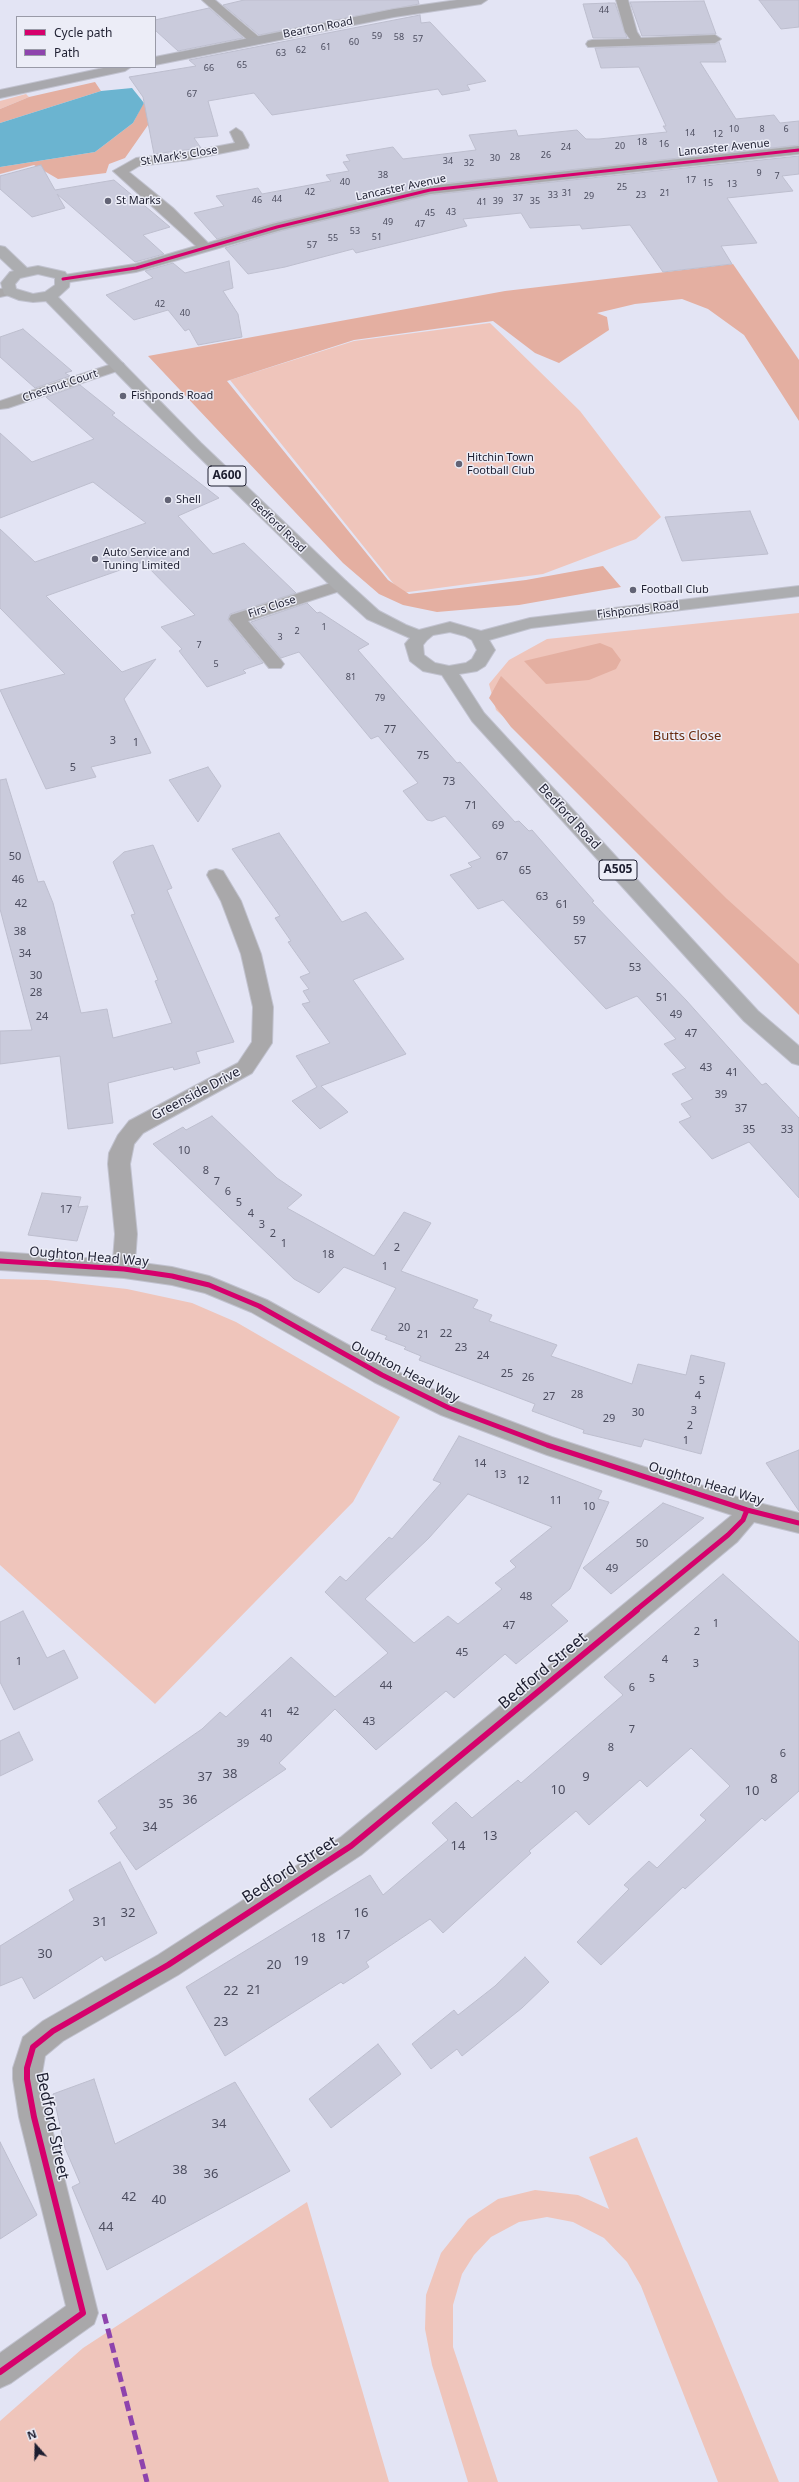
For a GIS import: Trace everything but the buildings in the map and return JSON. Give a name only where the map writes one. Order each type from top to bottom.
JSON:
[{"type":"main road","points":[[0,250],[23,272]]},
{"type":"main road","points":[[47,271],[60,276],[64,283],[59,290],[49,296],[26,298],[5,292],[10,279],[23,272],[47,271]]},
{"type":"main road","name":"Bedford Road","points":[[49,296],[270,519],[340,585],[373,615],[400,629],[420,636]]},
{"type":"main road","name":"Fishponds Road","points":[[479,637],[530,623],[799,591]]},
{"type":"main road","points":[[450,627],[471,632],[479,637],[486,650],[479,662],[471,667],[449,671],[429,667],[416,657],[414,644],[420,636],[433,630],[450,627]]},
{"type":"main road","name":"Bedford Road","points":[[449,671],[458,689],[478,717],[751,1016],[799,1058]]},
{"type":"street","points":[[208,0],[255,40]]},
{"type":"street","name":"Bearton Road","points":[[156,61],[394,13],[481,0]]},
{"type":"street","points":[[622,0],[631,32],[637,41]]},
{"type":"street","points":[[592,44],[715,39]]},
{"type":"street","points":[[0,94],[120,68]]},
{"type":"street","name":"St Mark's Close","points":[[205,247],[168,211],[120,171],[136,162],[188,156],[243,145],[236,132]]},
{"type":"street","name":"Lancaster Avenue","points":[[63,280],[136,268],[277,227],[430,190],[490,182],[799,150]]},
{"type":"street","name":"Chestnut Court","points":[[3,405],[118,366]]},
{"type":"street","name":"Firs Close","points":[[275,664],[237,619],[340,585]]},
{"type":"street","name":"Greenside Drive","points":[[124,1269],[126,1234],[118,1164],[125,1141],[136,1127],[230,1078],[245,1068],[262,1043],[264,1025],[262,1007],[251,954],[231,901],[216,875]]},
{"type":"street","name":"Oughton Head Way","points":[[0,1261],[124,1269],[172,1276],[208,1285],[259,1306],[382,1375],[449,1408],[547,1445],[747,1510],[799,1523]]},
{"type":"street","name":"Bedford Street","points":[[0,2372],[83,2313],[28,2086],[27,2068],[33,2047],[53,2031],[168,1965],[351,1846],[728,1535],[743,1520],[747,1510]]},
{"type":"green space","points":[[26,94],[29,97],[0,109],[0,101]]},
{"type":"green space","name":"Hitchin Town Football Club","points":[[490,323],[580,411],[661,517],[636,539],[543,574],[401,593],[230,380],[354,341]]},
{"type":"green space","name":"Butts Close","points":[[799,613],[799,990],[496,710],[489,684],[509,660],[547,639]]},
{"type":"green space","points":[[0,1279],[47,1280],[127,1289],[192,1303],[236,1322],[400,1417],[353,1502],[155,1704],[0,1565]]},
{"type":"green space","points":[[637,2137],[779,2482],[718,2482],[641,2286],[627,2262],[604,2238],[573,2222],[547,2217],[519,2222],[491,2237],[474,2255],[462,2274],[453,2305],[453,2347],[498,2482],[468,2482],[432,2365],[425,2329],[426,2295],[441,2253],[468,2219],[498,2199],[535,2190],[578,2195],[609,2209],[589,2157]]},
{"type":"green space","points":[[307,2202],[389,2482],[0,2482],[0,2421],[83,2348]]},
{"type":"shaded area","points":[[95,82],[101,91],[0,123],[0,109],[29,97]]},
{"type":"shaded area","points":[[143,104],[162,105],[125,158],[109,164],[106,173],[58,179],[34,165],[0,174],[0,167],[95,152],[133,123]]},
{"type":"shaded area","points":[[733,264],[799,360],[799,421],[744,335],[708,309],[682,299],[635,304],[597,313],[607,317],[609,330],[559,363],[535,353],[493,321],[354,340],[227,381],[388,580],[409,594],[526,580],[603,566],[621,587],[519,605],[437,612],[403,605],[379,594],[343,563],[148,356],[505,291]]},
{"type":"shaded area","points":[[600,643],[612,648],[621,660],[616,669],[589,680],[546,684],[524,661]]},
{"type":"shaded area","points":[[501,676],[727,899],[799,964],[799,1015],[511,727],[489,698]]},
{"type":"water","points":[[132,88],[144,103],[133,123],[95,152],[0,167],[0,123],[101,91]]},
{"type":"marked path","points":[[104,2314],[147,2482]]},
{"type":"cycle path","points":[[63,279],[136,268],[277,227],[430,190],[490,182],[799,150]]},
{"type":"cycle path","points":[[0,1261],[124,1269],[172,1276],[209,1285],[259,1306],[382,1375],[449,1408],[547,1445],[747,1510],[799,1523]]},
{"type":"cycle path","points":[[0,2372],[83,2313],[34,2117],[27,2079],[27,2068],[33,2047],[53,2031],[168,1965],[351,1846],[728,1535],[743,1520],[747,1510]]},
{"type":"place","name":"St Marks","points":[[108,201]]},
{"type":"place","name":"Fishponds Road","points":[[123,396]]},
{"type":"place","name":"Hitchin Town Football Club","points":[[459,464]]},
{"type":"place","name":"Shell","points":[[168,500]]},
{"type":"place","name":"Auto Service and Tuning Limited","points":[[95,559]]},
{"type":"place","name":"Football Club","points":[[633,590]]}]
